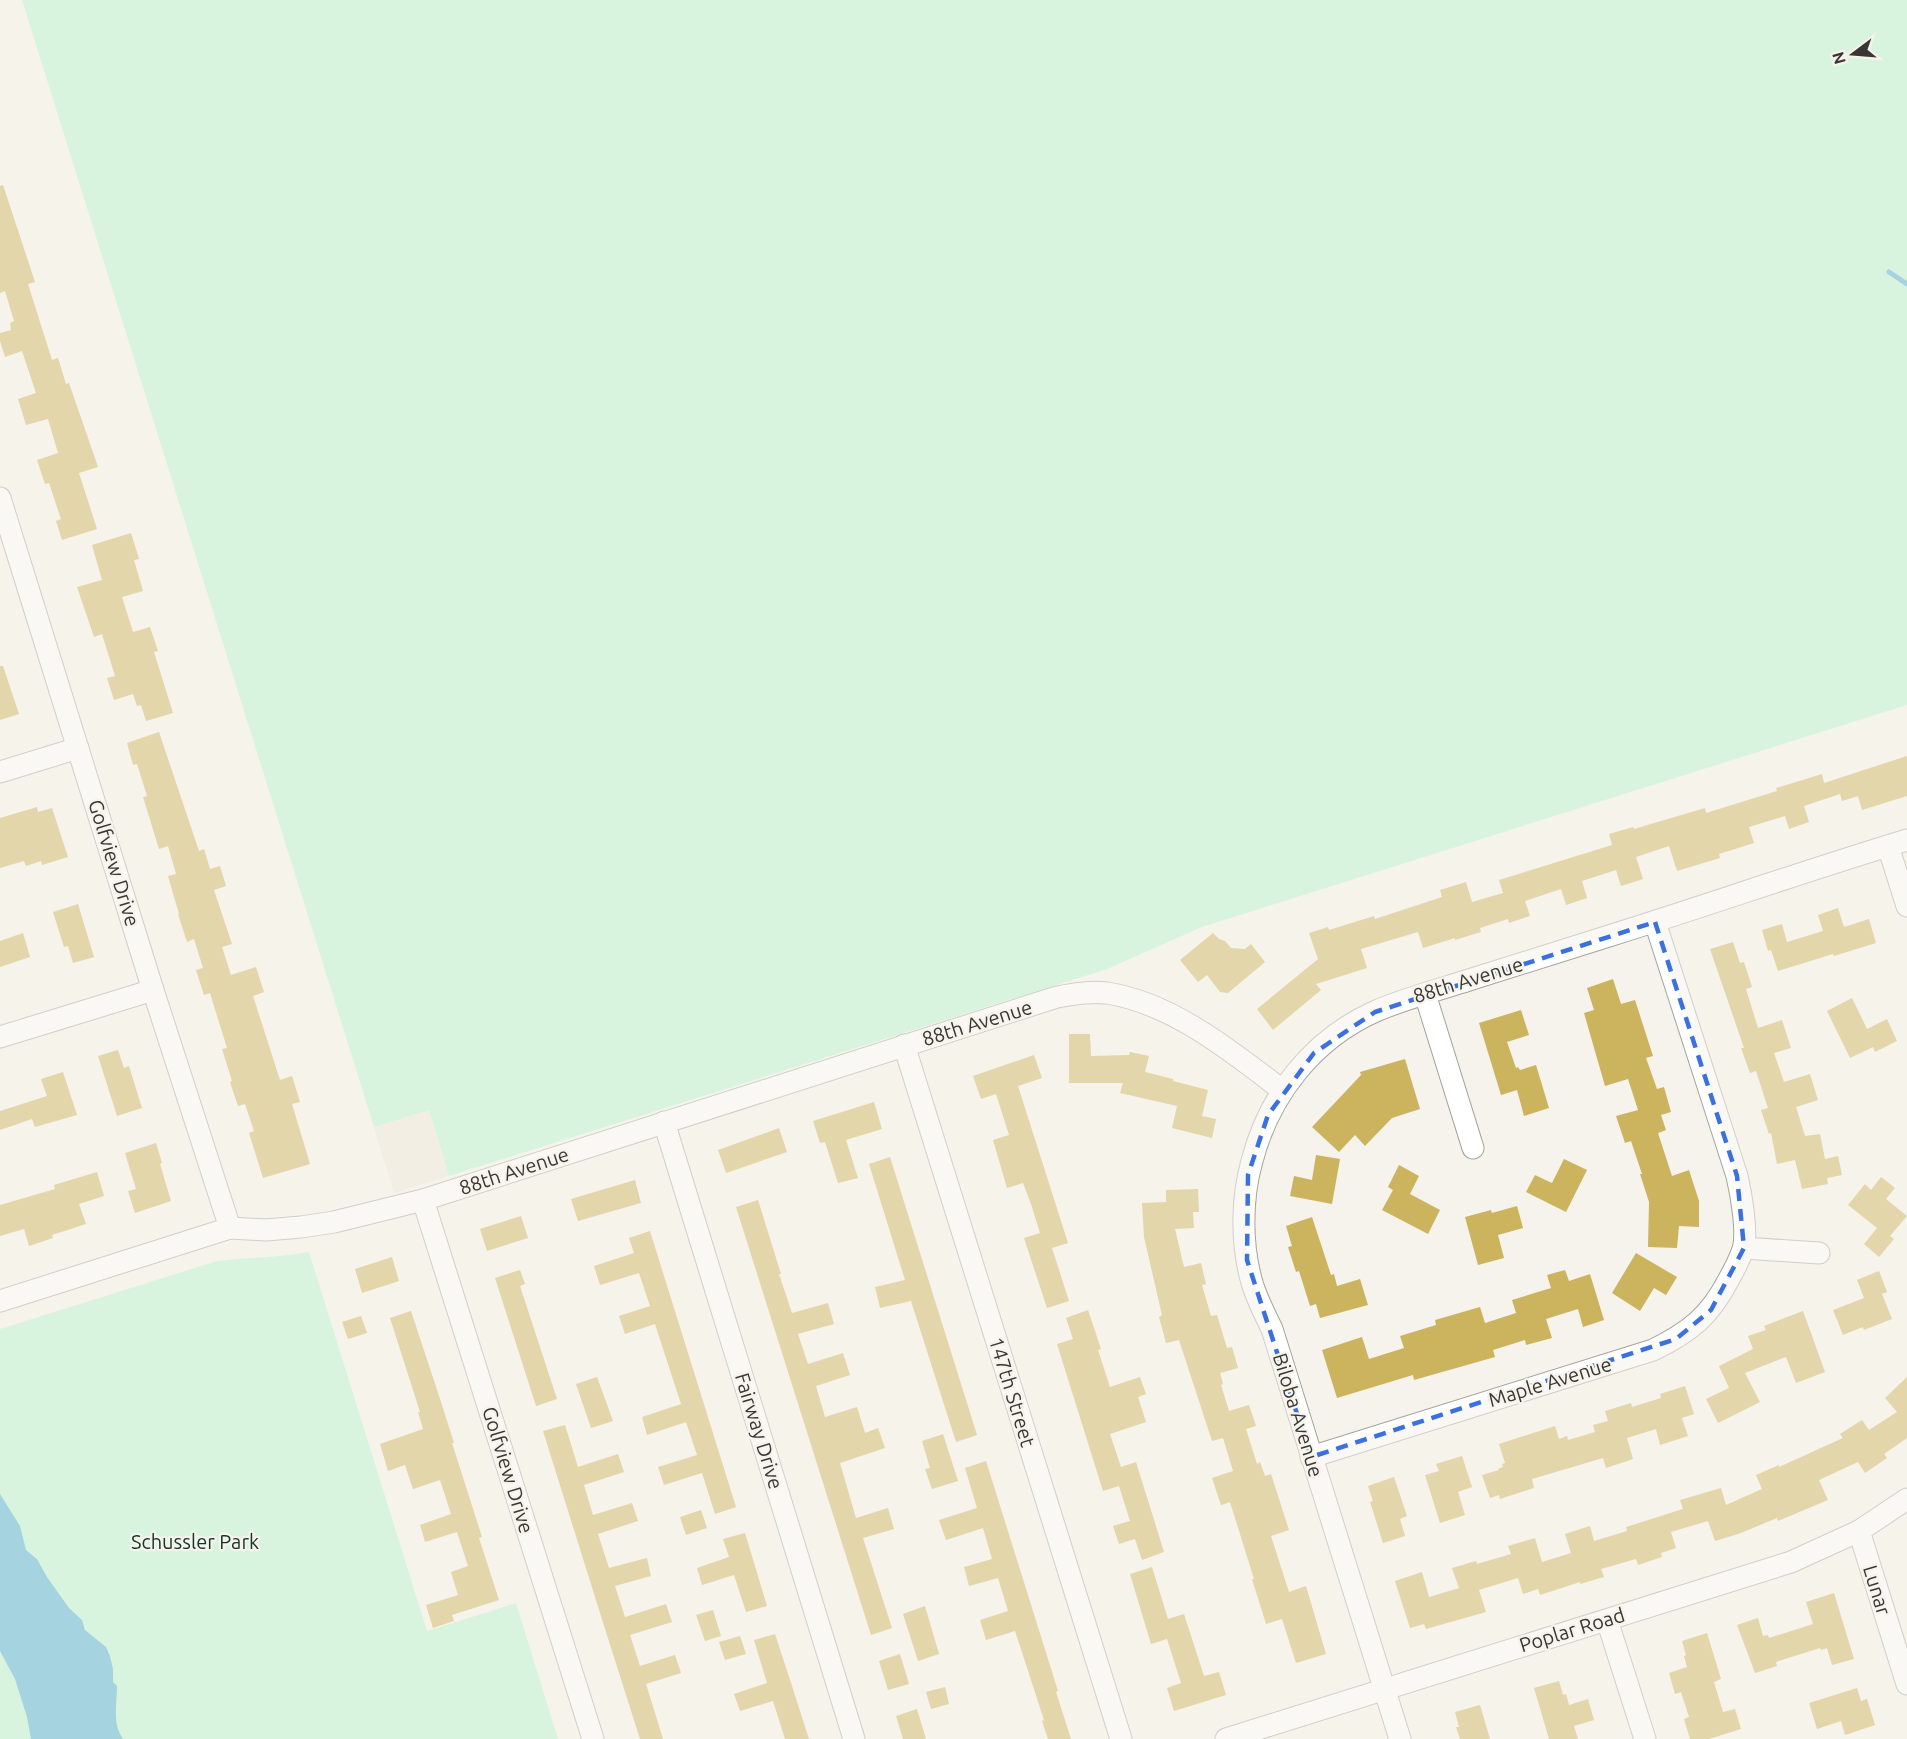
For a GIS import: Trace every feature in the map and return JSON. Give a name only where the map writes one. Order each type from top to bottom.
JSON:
[{"type":"street","name":"Golfview Drive","points":[[0,498],[153,990],[230,1228]]},
{"type":"street","points":[[0,772],[78,748]]},
{"type":"street","points":[[1897,843],[1907,906]]},
{"type":"street","name":"88th Avenue","points":[[0,1302],[230,1228],[267,1230],[301,1227],[334,1222],[423,1200],[1057,997],[1078,993],[1106,993],[1167,1011],[1282,1090],[1300,1066],[1314,1053],[1352,1023],[1389,1005],[1897,843]]},
{"type":"street","name":"Maple Avenue","points":[[1311,1457],[1642,1353],[1688,1331],[1711,1310],[1722,1294],[1744,1248],[1743,1200],[1654,922]]},
{"type":"street","points":[[0,1037],[153,990]]},
{"type":"street","points":[[1425,994],[1473,1148]]},
{"type":"street","name":"147th Street","points":[[904,1046],[1121,1739]]},
{"type":"street","name":"Biloba Avenue","points":[[1282,1090],[1257,1142],[1248,1174],[1245,1205],[1247,1260],[1253,1286],[1272,1329],[1400,1739]]},
{"type":"street","name":"Fairway Drive","points":[[664,1122],[854,1739]]},
{"type":"street","name":"Golfview Drive","points":[[423,1200],[592,1739]]},
{"type":"street","points":[[1744,1248],[1819,1254]]},
{"type":"street","name":"Poplar Road","points":[[1226,1739],[1791,1562],[1859,1531],[1907,1499]]},
{"type":"street","name":"Lunar","points":[[1859,1531],[1907,1684]]},
{"type":"street","points":[[1607,1620],[1645,1739]]},
{"type":"highlighted area","points":[[1655,922],[1737,1176],[1744,1248],[1711,1310],[1676,1339],[1311,1457],[1247,1260],[1248,1175],[1268,1115],[1314,1053],[1375,1012]]},
{"type":"shaded area","points":[[429,1110],[449,1176],[394,1193],[374,1127]]},
{"type":"green space","points":[[22,0],[1907,0],[1907,705],[1202,927],[1107,969],[449,1176],[429,1110],[374,1127]]},
{"type":"green space","name":"Schussler Park","points":[[309,1252],[427,1631],[516,1603],[558,1739],[0,1739],[0,1329],[217,1261]]},
{"type":"water","points":[[0,1494],[20,1526],[26,1550],[37,1559],[69,1608],[82,1620],[85,1630],[106,1647],[113,1669],[113,1682],[117,1686],[116,1720],[123,1739],[31,1739],[27,1717],[15,1679],[0,1651]]},
{"type":"building","points":[[3,185],[35,282],[28,284],[52,360],[58,358],[66,384],[69,383],[98,467],[79,473],[97,529],[62,540],[56,521],[61,519],[49,483],[45,484],[37,460],[58,453],[48,419],[26,425],[18,399],[36,393],[22,351],[5,357],[0,341],[0,333],[11,330],[10,323],[14,321],[5,291],[0,293],[0,186]]},
{"type":"building","points":[[131,533],[139,559],[134,560],[143,591],[122,597],[133,632],[150,627],[158,651],[154,652],[173,713],[146,721],[141,705],[137,706],[133,694],[114,700],[107,678],[115,676],[102,634],[94,637],[77,587],[102,580],[92,545]]},
{"type":"building","points":[[0,666],[3,666],[19,714],[0,720]]},
{"type":"building","points":[[159,732],[199,851],[204,849],[210,869],[220,866],[226,886],[214,890],[232,944],[222,947],[231,975],[256,967],[264,992],[253,996],[280,1080],[292,1076],[300,1102],[292,1104],[310,1164],[263,1178],[249,1133],[254,1131],[245,1104],[238,1106],[230,1082],[232,1081],[222,1049],[227,1048],[210,993],[204,995],[196,970],[203,968],[194,939],[187,942],[178,914],[168,876],[176,874],[168,846],[159,849],[143,797],[147,796],[137,764],[133,765],[127,743]]},
{"type":"building","points":[[1907,756],[1907,796],[1862,810],[1858,796],[1842,801],[1840,794],[1804,806],[1809,822],[1789,829],[1785,816],[1749,827],[1754,843],[1719,854],[1720,858],[1677,871],[1669,846],[1636,857],[1643,879],[1621,886],[1616,870],[1582,881],[1587,898],[1566,905],[1561,889],[1525,901],[1530,916],[1509,923],[1508,919],[1480,928],[1481,932],[1455,940],[1455,938],[1423,948],[1418,932],[1361,949],[1367,968],[1316,984],[1321,990],[1273,1030],[1257,1009],[1318,959],[1309,933],[1328,927],[1329,930],[1374,916],[1375,919],[1442,897],[1440,890],[1466,882],[1472,902],[1503,893],[1499,880],[1612,845],[1609,834],[1705,808],[1706,813],[1822,774],[1824,783]]},
{"type":"building","points":[[37,807],[38,812],[52,808],[68,857],[42,865],[41,861],[26,866],[24,861],[0,868],[0,818]]},
{"type":"building","points":[[78,904],[94,957],[73,963],[68,946],[64,947],[53,912]]},
{"type":"building","points":[[1838,908],[1844,927],[1869,919],[1876,943],[1778,971],[1771,950],[1768,951],[1762,930],[1782,924],[1787,942],[1823,931],[1818,915]]},
{"type":"building","points":[[23,933],[30,957],[0,967],[0,941]]},
{"type":"building","points":[[1213,933],[1231,948],[1245,949],[1251,944],[1265,962],[1228,993],[1220,992],[1207,975],[1198,982],[1180,960]]},
{"type":"building","points":[[1733,942],[1740,963],[1744,962],[1752,987],[1746,989],[1758,1028],[1782,1020],[1791,1048],[1774,1053],[1784,1082],[1810,1074],[1818,1100],[1796,1107],[1805,1136],[1820,1134],[1825,1159],[1838,1156],[1842,1175],[1827,1178],[1828,1184],[1802,1189],[1795,1160],[1777,1164],[1771,1133],[1769,1134],[1761,1110],[1768,1108],[1756,1071],[1750,1073],[1741,1048],[1744,1048],[1710,949]]},
{"type":"building","points":[[1613,979],[1621,1004],[1635,1000],[1653,1056],[1646,1058],[1657,1089],[1664,1087],[1671,1112],[1661,1115],[1666,1130],[1658,1133],[1672,1176],[1689,1170],[1699,1201],[1699,1227],[1679,1226],[1677,1248],[1648,1247],[1649,1202],[1631,1141],[1625,1143],[1616,1116],[1638,1110],[1628,1079],[1605,1086],[1584,1013],[1594,1010],[1587,988]]},
{"type":"building","points":[[1852,998],[1867,1029],[1887,1019],[1897,1041],[1875,1052],[1873,1047],[1850,1058],[1827,1011]]},
{"type":"building","points":[[1521,1010],[1529,1035],[1507,1042],[1516,1068],[1520,1070],[1536,1065],[1549,1108],[1524,1116],[1517,1090],[1501,1095],[1479,1023]]},
{"type":"building","points":[[1069,1034],[1090,1034],[1091,1056],[1129,1055],[1130,1052],[1149,1056],[1145,1072],[1208,1090],[1202,1116],[1216,1119],[1212,1138],[1172,1128],[1177,1106],[1120,1093],[1123,1083],[1069,1083]]},
{"type":"building","points":[[118,1050],[124,1068],[129,1066],[142,1108],[117,1116],[98,1056]]},
{"type":"building","points":[[1034,1055],[1042,1078],[1018,1086],[1068,1243],[1052,1248],[1069,1301],[1047,1308],[1024,1238],[1040,1233],[1031,1204],[1023,1183],[1007,1188],[993,1140],[1009,1135],[996,1094],[981,1099],[973,1076]]},
{"type":"building","points":[[1405,1059],[1420,1109],[1392,1118],[1365,1146],[1355,1135],[1339,1152],[1312,1127],[1361,1075],[1360,1072]]},
{"type":"building","points":[[63,1072],[77,1115],[35,1127],[32,1119],[0,1130],[0,1111],[47,1096],[41,1079]]},
{"type":"building","points":[[874,1102],[882,1129],[846,1140],[858,1178],[838,1183],[825,1142],[820,1143],[813,1121]]},
{"type":"building","points":[[779,1128],[787,1152],[726,1173],[718,1150]]},
{"type":"building","points":[[156,1143],[171,1201],[135,1213],[128,1191],[136,1189],[125,1153]]},
{"type":"building","points":[[1316,1155],[1340,1159],[1332,1204],[1290,1196],[1294,1176],[1312,1180]]},
{"type":"building","points":[[890,1157],[977,1435],[956,1442],[911,1301],[880,1308],[875,1287],[905,1280],[869,1164]]},
{"type":"building","points":[[1564,1159],[1587,1170],[1566,1212],[1526,1192],[1535,1175],[1552,1183]]},
{"type":"building","points":[[1399,1165],[1419,1176],[1410,1194],[1440,1210],[1428,1234],[1382,1210],[1393,1190],[1388,1187]]},
{"type":"building","points":[[97,1172],[104,1196],[79,1204],[86,1224],[52,1235],[53,1238],[29,1246],[24,1229],[0,1236],[0,1205],[55,1189],[54,1185]]},
{"type":"building","points":[[1881,1177],[1895,1188],[1886,1199],[1907,1216],[1890,1236],[1894,1239],[1879,1257],[1864,1244],[1877,1228],[1848,1205],[1865,1184],[1871,1190]]},
{"type":"building","points":[[635,1180],[641,1203],[578,1221],[571,1199]]},
{"type":"building","points":[[1198,1189],[1199,1212],[1193,1212],[1194,1228],[1175,1229],[1184,1267],[1201,1263],[1206,1284],[1202,1285],[1211,1316],[1217,1315],[1227,1348],[1232,1347],[1238,1368],[1220,1373],[1223,1384],[1221,1385],[1229,1411],[1249,1405],[1256,1426],[1246,1429],[1257,1464],[1260,1462],[1265,1476],[1271,1474],[1289,1530],[1271,1536],[1289,1592],[1306,1586],[1326,1654],[1296,1663],[1282,1619],[1266,1624],[1230,1502],[1221,1505],[1212,1478],[1233,1471],[1223,1438],[1212,1441],[1179,1340],[1166,1343],[1159,1317],[1162,1315],[1144,1237],[1142,1203],[1166,1202],[1166,1190]]},
{"type":"building","points":[[758,1200],[792,1313],[828,1303],[834,1324],[798,1334],[808,1364],[843,1353],[850,1375],[816,1386],[825,1417],[857,1407],[865,1433],[878,1428],[885,1448],[840,1463],[856,1518],[888,1508],[894,1529],[863,1538],[892,1628],[871,1635],[736,1207]]},
{"type":"building","points":[[1517,1206],[1523,1228],[1498,1235],[1504,1258],[1478,1265],[1465,1217]]},
{"type":"building","points":[[521,1216],[528,1238],[487,1251],[480,1229]]},
{"type":"building","points":[[1312,1217],[1331,1275],[1334,1274],[1337,1286],[1360,1279],[1368,1305],[1320,1318],[1316,1304],[1310,1306],[1299,1271],[1296,1272],[1288,1247],[1292,1246],[1286,1226]]},
{"type":"building","points":[[650,1231],[736,1507],[715,1514],[702,1473],[664,1485],[658,1467],[697,1455],[686,1422],[647,1435],[642,1417],[681,1404],[655,1324],[625,1334],[619,1316],[650,1306],[639,1273],[600,1285],[594,1266],[634,1253],[629,1238]]},
{"type":"building","points":[[1636,1253],[1677,1277],[1666,1295],[1654,1288],[1640,1311],[1612,1293]]},
{"type":"building","points":[[392,1257],[399,1281],[362,1293],[355,1269]]},
{"type":"building","points":[[520,1270],[525,1284],[520,1286],[557,1399],[536,1406],[495,1278]]},
{"type":"building","points":[[1565,1270],[1569,1281],[1590,1274],[1604,1320],[1583,1327],[1578,1309],[1546,1319],[1552,1338],[1526,1345],[1525,1340],[1493,1350],[1495,1357],[1414,1380],[1413,1375],[1337,1398],[1322,1350],[1362,1337],[1369,1359],[1404,1348],[1400,1336],[1436,1325],[1435,1320],[1480,1307],[1485,1323],[1516,1313],[1512,1300],[1551,1288],[1547,1275]]},
{"type":"building","points":[[1879,1271],[1887,1292],[1882,1294],[1892,1319],[1843,1335],[1833,1310],[1864,1298],[1857,1280]]},
{"type":"building","points":[[1088,1310],[1110,1387],[1140,1377],[1146,1394],[1138,1397],[1146,1422],[1110,1434],[1121,1467],[1136,1462],[1164,1552],[1142,1560],[1135,1539],[1119,1544],[1113,1526],[1130,1521],[1119,1486],[1103,1491],[1057,1344],[1073,1339],[1066,1318]]},
{"type":"building","points":[[411,1311],[454,1443],[452,1443],[482,1537],[479,1538],[499,1600],[452,1615],[454,1621],[433,1628],[426,1605],[458,1595],[451,1572],[468,1566],[457,1532],[425,1542],[420,1525],[451,1514],[440,1480],[413,1489],[405,1465],[388,1471],[380,1444],[423,1429],[418,1412],[420,1412],[390,1318]]},
{"type":"building","points":[[1803,1311],[1825,1372],[1796,1383],[1786,1357],[1745,1373],[1760,1402],[1718,1423],[1706,1399],[1729,1388],[1719,1366],[1753,1349],[1748,1336],[1766,1330],[1764,1326]]},
{"type":"building","points":[[361,1316],[367,1333],[348,1339],[342,1322]]},
{"type":"building","points":[[597,1377],[613,1421],[591,1428],[576,1384]]},
{"type":"building","points":[[1907,1377],[1907,1438],[1884,1454],[1887,1458],[1865,1473],[1858,1462],[1819,1480],[1828,1500],[1778,1521],[1777,1518],[1715,1541],[1708,1521],[1671,1532],[1676,1548],[1661,1553],[1662,1557],[1638,1565],[1636,1559],[1601,1569],[1604,1577],[1540,1595],[1538,1589],[1523,1594],[1518,1578],[1479,1590],[1486,1612],[1426,1629],[1424,1624],[1410,1628],[1395,1581],[1422,1572],[1429,1597],[1459,1588],[1452,1568],[1476,1561],[1477,1564],[1511,1554],[1508,1546],[1535,1538],[1542,1562],[1571,1553],[1565,1534],[1590,1526],[1594,1541],[1627,1531],[1626,1527],[1683,1509],[1680,1500],[1721,1488],[1726,1505],[1762,1489],[1756,1475],[1843,1438],[1840,1434],[1862,1420],[1869,1430],[1897,1412],[1885,1398]]},
{"type":"building","points":[[1685,1386],[1694,1414],[1682,1418],[1688,1436],[1660,1445],[1656,1429],[1627,1438],[1633,1459],[1606,1468],[1603,1458],[1532,1479],[1534,1488],[1500,1499],[1499,1495],[1490,1498],[1482,1475],[1503,1467],[1502,1464],[1505,1463],[1499,1444],[1555,1426],[1559,1439],[1567,1436],[1568,1440],[1595,1432],[1593,1425],[1608,1421],[1605,1411],[1631,1403],[1632,1407],[1661,1398],[1660,1394]]},
{"type":"building","points":[[565,1425],[578,1467],[618,1454],[624,1472],[584,1485],[593,1515],[632,1503],[638,1521],[598,1534],[609,1568],[647,1558],[651,1576],[615,1586],[625,1617],[666,1604],[672,1622],[630,1635],[640,1666],[675,1655],[681,1673],[646,1684],[663,1739],[640,1739],[543,1431]]},
{"type":"building","points":[[943,1434],[958,1481],[932,1489],[925,1469],[930,1468],[922,1441]]},
{"type":"building","points":[[1462,1456],[1472,1487],[1458,1492],[1465,1515],[1440,1523],[1425,1475],[1439,1471],[1436,1464]]},
{"type":"building","points":[[986,1461],[1071,1739],[1048,1739],[1015,1631],[986,1640],[980,1620],[1008,1611],[998,1578],[969,1586],[964,1567],[992,1559],[983,1528],[946,1540],[939,1520],[977,1508],[965,1468]]},
{"type":"building","points":[[1394,1477],[1407,1516],[1400,1519],[1405,1536],[1383,1543],[1370,1502],[1373,1501],[1368,1486]]},
{"type":"building","points":[[701,1510],[707,1528],[686,1535],[680,1517]]},
{"type":"building","points":[[745,1533],[767,1606],[746,1612],[734,1575],[702,1585],[697,1568],[729,1557],[723,1539]]},
{"type":"building","points":[[1152,1567],[1168,1619],[1184,1614],[1204,1676],[1219,1672],[1226,1695],[1174,1711],[1167,1688],[1181,1683],[1167,1639],[1151,1644],[1130,1574]]},
{"type":"building","points":[[1834,1593],[1854,1659],[1832,1665],[1827,1648],[1821,1650],[1820,1648],[1776,1662],[1777,1666],[1755,1673],[1737,1625],[1758,1618],[1763,1636],[1768,1635],[1769,1638],[1813,1624],[1806,1602]]},
{"type":"building","points":[[925,1606],[939,1654],[918,1661],[903,1614]]},
{"type":"building","points":[[713,1610],[721,1636],[705,1641],[696,1615]]},
{"type":"building","points":[[1707,1633],[1721,1679],[1714,1682],[1723,1712],[1735,1709],[1741,1729],[1709,1739],[1690,1739],[1684,1719],[1689,1717],[1681,1692],[1675,1694],[1669,1673],[1687,1667],[1682,1641]]},
{"type":"building","points":[[775,1634],[809,1739],[785,1739],[773,1701],[740,1711],[734,1694],[767,1683],[754,1640]]},
{"type":"building","points":[[740,1636],[746,1654],[725,1660],[719,1642]]},
{"type":"building","points":[[900,1654],[909,1684],[888,1690],[879,1661]]},
{"type":"building","points":[[1559,1681],[1569,1705],[1588,1699],[1594,1720],[1574,1726],[1578,1739],[1549,1739],[1534,1688]]},
{"type":"building","points":[[945,1687],[949,1704],[931,1709],[926,1692]]},
{"type":"building","points":[[1857,1688],[1861,1701],[1867,1699],[1875,1725],[1845,1735],[1841,1721],[1817,1729],[1809,1703]]},
{"type":"building","points":[[1480,1705],[1490,1739],[1460,1739],[1455,1712]]},
{"type":"building","points":[[917,1709],[926,1739],[903,1739],[896,1716]]},
{"type":"waterway","points":[[1889,272],[1907,284]]}]
